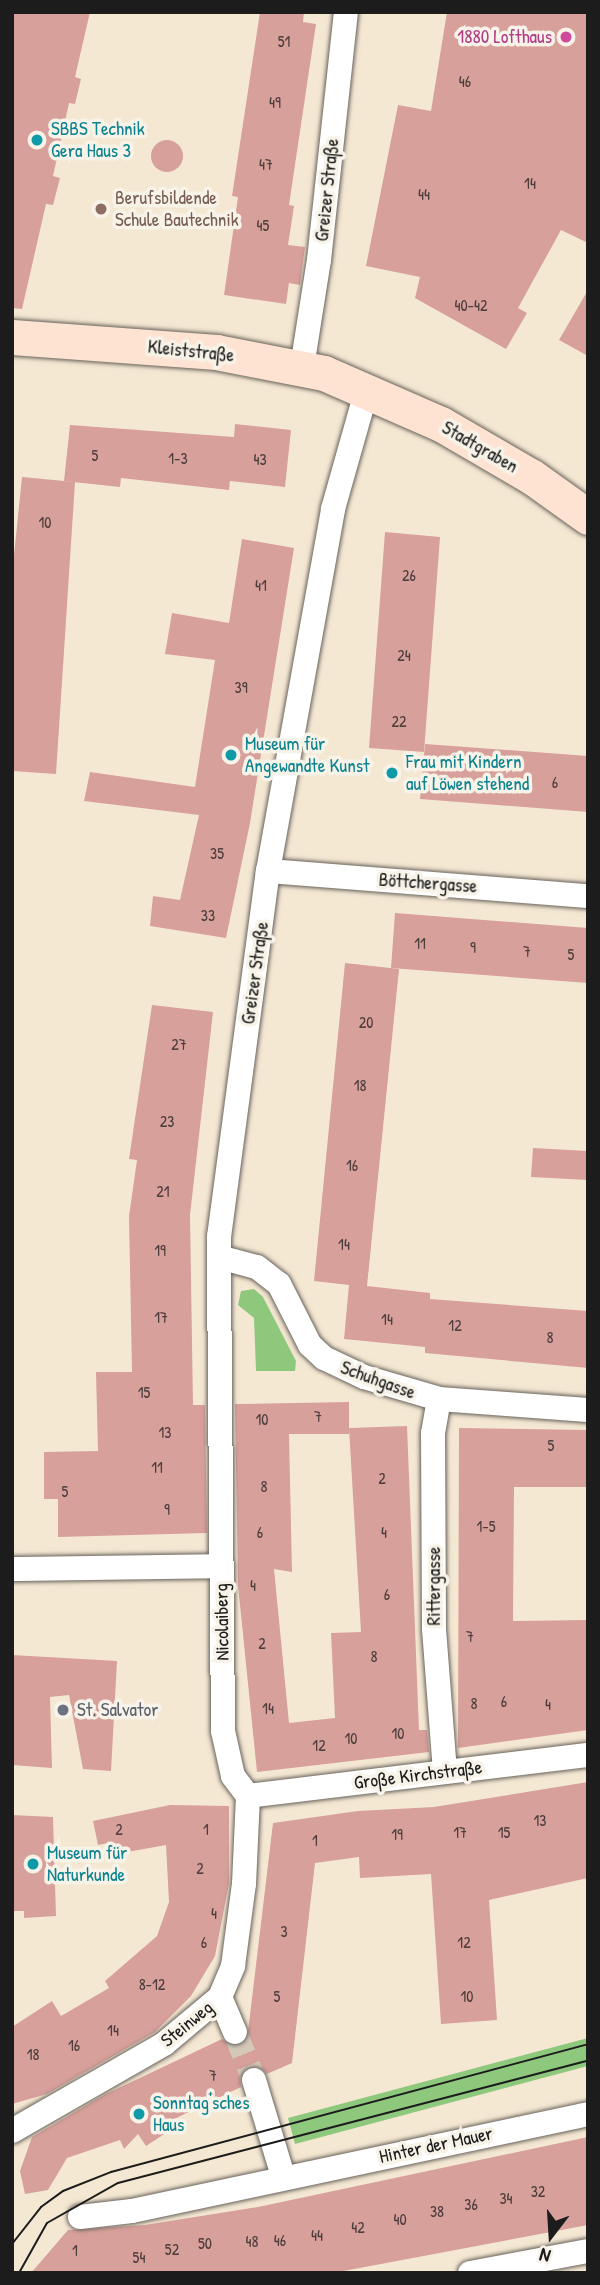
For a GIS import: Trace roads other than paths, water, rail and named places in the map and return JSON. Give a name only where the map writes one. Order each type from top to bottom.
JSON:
[{"type":"main road","name":"Kleiststraße","points":[[12,337],[216,352],[302,367],[367,388]]},
{"type":"main road","name":"Stadtgraben","points":[[367,388],[441,424],[520,470],[588,517]]},
{"type":"street","name":"Greizer Straße","points":[[302,367],[319,260],[346,12]]},
{"type":"street","name":"Greizer Straße","points":[[221,1566],[219,1257],[268,871],[333,509],[367,388]]},
{"type":"street","name":"Böttchergasse","points":[[268,871],[588,896]]},
{"type":"street","name":"Schuhgasse","points":[[219,1257],[257,1266],[279,1284],[310,1345],[324,1358],[396,1389],[439,1399],[588,1410]]},
{"type":"street","name":"Rittergasse","points":[[439,1399],[433,1433],[434,1629],[445,1772]]},
{"type":"street","name":"Nicolaiberg","points":[[12,1569],[221,1566],[223,1731],[233,1776],[248,1796]]},
{"type":"street","name":"Große Kirchstraße","points":[[248,1796],[588,1755]]},
{"type":"street","name":"Steinweg","points":[[12,2131],[164,2044],[220,1997],[233,1966],[244,1884],[248,1796]]},
{"type":"street","points":[[220,1997],[235,2032]]},
{"type":"street","points":[[254,2080],[283,2176]]},
{"type":"street","name":"Hinter der Mauer","points":[[80,2217],[132,2211],[283,2176],[588,2114]]},
{"type":"street","points":[[470,2273],[578,2259]]},
{"type":"tunnel","points":[[235,2032],[254,2080]]},
{"type":"tram line","points":[[12,2244],[41,2207],[63,2191],[111,2172],[588,2044]]},
{"type":"tram line","points":[[19,2273],[47,2223],[118,2183],[588,2061]]},
{"type":"place","name":"1880 Lofthaus","points":[[566,37]]},
{"type":"place","name":"SBBS Technik Gera Haus 3","points":[[37,140]]},
{"type":"place","name":"Berufsbildende Schule Bautechnik","points":[[101,209]]},
{"type":"place","name":"Museum für Angewandte Kunst","points":[[231,755]]},
{"type":"place","name":"Frau mit Kindern auf Löwen stehend","points":[[392,773]]},
{"type":"place","name":"St. Salvator","points":[[63,1710]]},
{"type":"place","name":"Museum für Naturkunde","points":[[33,1864]]},
{"type":"place","name":"Sonntag'sches Haus","points":[[139,2114]]}]
